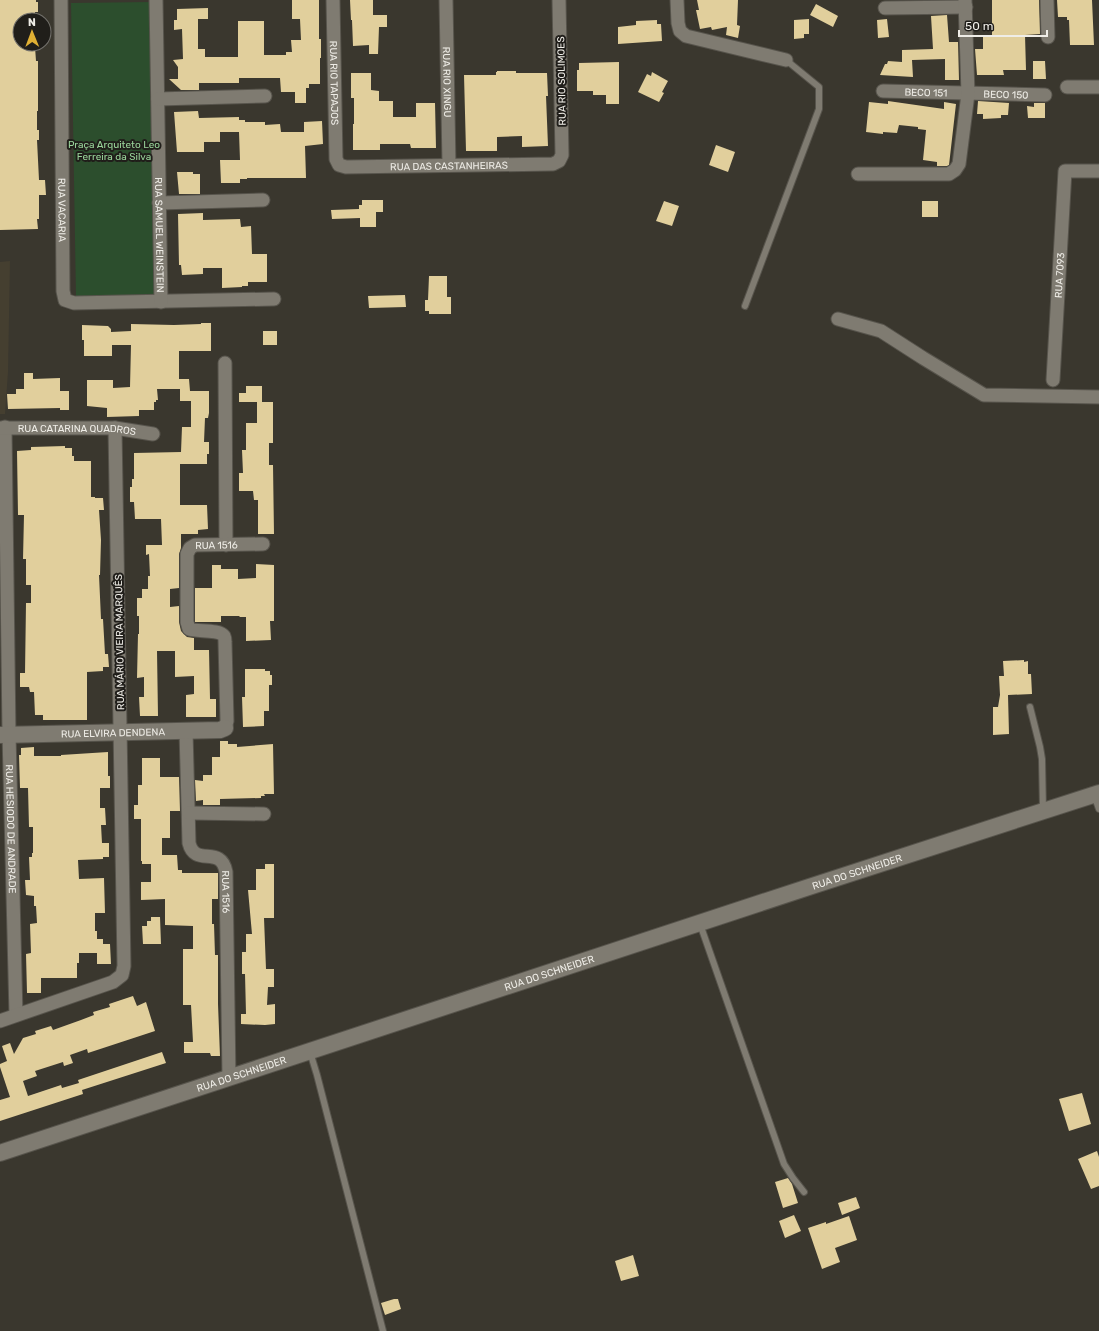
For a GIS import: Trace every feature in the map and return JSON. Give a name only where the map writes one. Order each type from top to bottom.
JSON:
[{"type":"street","name":"RUA VACARIA","points":[[61,0],[63,292],[65,300],[74,303],[161,302]]},
{"type":"street","name":"RUA SAMUEL WEINSTEIN","points":[[156,0],[161,302]]},
{"type":"street","name":"RUA RIO TAPAJOS","points":[[333,0],[336,159],[339,165]]},
{"type":"street","name":"RUA RIO XINGU","points":[[446,0],[449,165]]},
{"type":"street","name":"RUA RIO SOLIMOES","points":[[559,161],[562,156],[560,0]]},
{"type":"street","points":[[677,0],[678,23],[680,31],[686,36],[786,60]]},
{"type":"street","points":[[1047,0],[1048,37]]},
{"type":"street","points":[[858,174],[949,174],[956,170],[959,164],[968,94],[965,4],[885,8]]},
{"type":"street","points":[[1067,87],[1099,87]]},
{"type":"street","name":"BECO 151","points":[[884,92],[968,94]]},
{"type":"street","name":"BECO 150","points":[[968,94],[1045,96]]},
{"type":"street","points":[[158,99],[265,96]]},
{"type":"street","name":"RUA DAS CASTANHEIRAS","points":[[339,165],[346,167],[553,164],[559,161]]},
{"type":"street","name":"RUA 7093","points":[[1053,380],[1065,171],[1099,171]]},
{"type":"street","points":[[159,203],[263,200]]},
{"type":"street","points":[[161,302],[274,299]]},
{"type":"street","points":[[838,319],[881,331],[984,394],[1099,398]]},
{"type":"street","points":[[225,363],[226,545]]},
{"type":"street","name":"RUA CATARINA QUADROS","points":[[3,428],[115,428],[153,434]]},
{"type":"street","name":"RUA HESIODO DE ANDRADE","points":[[3,428],[4,734],[16,1015]]},
{"type":"street","name":"RUA MÁRIO VIEIRA MARQUÊS","points":[[16,1015],[113,982],[122,975],[124,966],[115,428]]},
{"type":"street","name":"RUA 1516","points":[[226,728],[224,636],[219,632],[194,631],[189,628],[187,622],[187,554],[190,548],[195,545],[263,544]]},
{"type":"street","name":"RUA ELVIRA DENDENA","points":[[4,734],[121,733],[220,730],[226,728]]},
{"type":"street","name":"RUA 1516","points":[[186,731],[189,844],[191,850],[197,855],[219,858],[224,864],[226,872],[229,1078]]},
{"type":"street","name":"RUA DO SCHNEIDER","points":[[0,1153],[1043,811],[1098,799]]},
{"type":"street","points":[[189,813],[264,814]]},
{"type":"street","points":[[0,1021],[16,1015]]},
{"type":"lane","points":[[745,306],[819,109],[819,87],[786,60]]},
{"type":"lane","points":[[1030,707],[1041,753],[1043,811]]},
{"type":"lane","points":[[699,923],[784,1164],[804,1192]]},
{"type":"lane","points":[[309,1051],[317,1075],[383,1331]]},
{"type":"shaded area","points":[[10,261],[8,372],[5,414],[0,414],[0,262]]},
{"type":"green space","name":"Praça Arquiteto Leo Ferreira da Silva","points":[[152,2],[157,296],[76,297],[71,3]]},
{"type":"building","points":[[0,0],[36,0],[36,2],[38,2],[38,12],[12,12],[12,52],[35,52],[36,61],[38,61],[37,130],[39,130],[39,140],[37,140],[39,180],[45,180],[46,195],[39,195],[39,219],[37,219],[38,229],[0,230]]},
{"type":"building","points":[[292,0],[319,0],[319,39],[321,39],[320,84],[309,84],[309,88],[306,88],[306,103],[295,103],[295,92],[281,92],[280,78],[239,78],[239,83],[199,83],[199,90],[181,90],[169,79],[178,79],[178,67],[173,60],[183,59],[182,29],[174,30],[174,20],[177,20],[177,9],[208,8],[208,19],[198,19],[198,49],[205,49],[205,57],[238,57],[238,21],[264,21],[264,55],[286,55],[286,52],[292,52],[291,40],[301,40],[300,19],[292,19]]},
{"type":"building","points":[[350,0],[373,0],[373,15],[387,15],[387,27],[379,27],[378,54],[369,54],[369,45],[353,46]]},
{"type":"building","points":[[697,0],[738,0],[737,25],[740,26],[738,38],[726,35],[727,27],[712,30],[711,27],[700,29],[696,10],[699,10]]},
{"type":"building","points":[[992,0],[1039,0],[1040,34],[1025,35],[1026,70],[1003,70],[1004,75],[977,75],[975,49],[983,49],[983,35],[992,36]]},
{"type":"building","points":[[1057,0],[1092,0],[1094,45],[1070,45],[1069,20],[1067,20],[1067,17],[1058,17]]},
{"type":"building","points":[[816,4],[838,16],[833,27],[810,15]]},
{"type":"building","points":[[947,15],[949,42],[958,42],[959,80],[945,80],[945,59],[912,60],[913,77],[880,75],[888,61],[902,62],[902,50],[933,49],[931,16]]},
{"type":"building","points":[[809,19],[809,34],[804,34],[804,38],[794,39],[794,20]]},
{"type":"building","points":[[887,19],[889,37],[878,38],[877,20]]},
{"type":"building","points":[[657,20],[657,24],[661,24],[662,41],[618,44],[618,27],[636,25],[636,21]]},
{"type":"building","points":[[1033,61],[1045,61],[1046,79],[1033,79]]},
{"type":"building","points":[[619,62],[619,104],[606,104],[606,95],[593,95],[593,91],[577,91],[577,70],[579,70],[579,63]]},
{"type":"building","points":[[497,71],[516,71],[516,73],[547,73],[548,96],[546,96],[548,146],[522,147],[522,136],[497,137],[497,151],[466,151],[464,75],[496,75]]},
{"type":"building","points":[[652,72],[668,81],[659,102],[638,92],[647,74],[651,76]]},
{"type":"building","points":[[351,73],[371,73],[371,90],[379,91],[379,101],[393,101],[393,117],[416,117],[416,103],[435,103],[436,148],[411,148],[410,144],[380,144],[380,150],[353,150],[354,98],[351,98]]},
{"type":"building","points":[[888,101],[944,109],[944,102],[956,104],[949,165],[937,166],[937,162],[923,160],[926,130],[918,129],[918,127],[899,125],[897,133],[883,132],[883,134],[866,132],[869,102],[888,104]]},
{"type":"building","points":[[978,101],[1009,103],[1008,115],[1001,115],[1001,118],[983,119],[983,114],[977,114]]},
{"type":"building","points":[[1034,103],[1045,103],[1045,118],[1028,118],[1027,106],[1034,107]]},
{"type":"building","points":[[198,111],[199,118],[239,117],[239,120],[245,120],[245,122],[265,122],[265,125],[280,124],[281,132],[304,132],[304,122],[322,121],[323,144],[305,146],[306,178],[247,178],[240,179],[240,183],[221,183],[220,160],[240,160],[239,132],[220,132],[220,142],[204,142],[204,152],[177,152],[174,112]]},
{"type":"building","points":[[716,145],[735,152],[728,172],[709,165]]},
{"type":"building","points":[[177,172],[193,172],[193,174],[200,174],[200,194],[179,194]]},
{"type":"building","points":[[362,200],[383,200],[383,212],[376,212],[376,227],[360,227],[360,218],[332,219],[331,210],[359,209],[359,205],[362,205]]},
{"type":"building","points":[[664,201],[679,206],[672,226],[656,221]]},
{"type":"building","points":[[922,201],[938,201],[938,217],[922,217]]},
{"type":"building","points":[[203,213],[203,220],[240,219],[241,227],[251,226],[252,254],[267,254],[267,282],[248,282],[248,286],[222,288],[222,268],[203,268],[203,274],[182,275],[181,265],[179,265],[178,214]]},
{"type":"building","points":[[429,276],[447,276],[447,297],[451,297],[451,314],[429,314],[429,311],[425,311],[425,300],[428,300]]},
{"type":"building","points":[[405,295],[406,307],[369,308],[368,296]]},
{"type":"building","points":[[211,323],[211,351],[179,351],[179,379],[189,379],[190,391],[209,391],[209,413],[208,418],[205,418],[204,442],[209,442],[209,454],[207,454],[207,464],[180,464],[180,505],[207,505],[208,529],[198,530],[198,534],[181,534],[181,548],[179,554],[179,588],[170,589],[170,607],[179,606],[179,622],[181,631],[187,637],[194,638],[194,650],[209,650],[210,699],[216,699],[216,717],[186,717],[186,695],[194,694],[194,676],[175,677],[175,651],[157,651],[158,716],[140,716],[139,697],[144,697],[144,677],[137,678],[139,616],[137,616],[137,598],[142,598],[142,589],[148,589],[148,576],[150,576],[149,554],[146,555],[146,545],[162,545],[161,519],[135,519],[134,502],[130,502],[130,487],[132,487],[132,479],[134,479],[134,453],[181,452],[182,427],[191,427],[191,401],[180,401],[180,389],[157,389],[158,400],[154,402],[154,410],[139,410],[139,416],[107,417],[107,408],[87,406],[87,380],[113,380],[113,388],[130,387],[131,345],[112,345],[112,356],[84,356],[82,325],[108,326],[111,329],[111,332],[131,331],[131,324],[174,325]]},
{"type":"building","points":[[263,331],[277,331],[277,345],[263,345]]},
{"type":"building","points":[[24,373],[33,373],[33,379],[60,378],[60,391],[69,391],[69,410],[60,410],[60,408],[8,409],[7,394],[16,394],[16,389],[24,389]]},
{"type":"building","points":[[246,386],[262,386],[262,402],[239,402],[239,393],[246,393]]},
{"type":"building","points":[[257,402],[273,402],[273,443],[269,443],[269,465],[273,465],[274,534],[258,534],[258,500],[254,500],[253,491],[239,491],[239,473],[243,473],[242,450],[246,450],[246,423],[257,423]]},
{"type":"building","points":[[65,446],[65,448],[72,448],[72,456],[74,456],[74,461],[91,461],[91,497],[103,498],[104,510],[99,510],[101,540],[99,575],[101,619],[103,619],[105,654],[108,654],[109,667],[103,667],[103,671],[87,672],[87,720],[43,720],[43,715],[35,715],[34,692],[30,692],[29,687],[20,687],[20,673],[25,673],[26,603],[31,603],[31,585],[26,585],[26,559],[23,559],[24,515],[18,515],[17,451],[31,450],[31,447]]},
{"type":"building","points":[[256,564],[274,565],[274,621],[270,621],[271,640],[246,641],[246,617],[221,616],[221,622],[195,622],[195,588],[212,588],[212,565],[221,565],[221,569],[238,569],[238,579],[256,578]]},
{"type":"building","points":[[1024,660],[1024,662],[1028,661],[1028,674],[1031,674],[1032,694],[1008,695],[1009,734],[993,735],[993,707],[998,707],[1000,695],[999,676],[1004,676],[1003,661]]},
{"type":"building","points":[[245,669],[265,669],[265,671],[270,671],[270,675],[272,675],[272,685],[269,685],[269,711],[264,711],[264,726],[243,727],[242,697],[245,697]]},
{"type":"building","points":[[220,741],[228,741],[228,744],[237,744],[237,747],[273,744],[274,794],[264,794],[265,796],[261,796],[261,798],[220,799],[220,805],[203,805],[203,800],[196,801],[195,780],[203,781],[203,775],[212,775],[212,757],[220,757]]},
{"type":"building","points":[[34,747],[34,756],[61,756],[108,752],[108,776],[110,776],[110,788],[100,788],[100,808],[105,808],[106,825],[101,825],[102,843],[109,843],[109,857],[103,857],[103,859],[78,860],[79,879],[104,878],[105,913],[95,913],[95,931],[97,931],[97,939],[103,939],[103,944],[110,944],[111,964],[97,964],[97,953],[79,953],[77,978],[41,978],[41,993],[27,993],[26,954],[31,953],[30,924],[37,923],[34,896],[26,895],[25,880],[30,880],[29,857],[32,857],[33,853],[33,827],[29,827],[28,788],[20,788],[19,755],[21,755],[21,748]]},
{"type":"building","points":[[142,758],[160,758],[160,777],[179,777],[180,811],[170,811],[170,838],[162,838],[162,855],[177,855],[178,870],[182,870],[182,873],[218,873],[218,899],[212,899],[212,924],[214,924],[215,955],[218,955],[220,1056],[211,1056],[210,1053],[184,1053],[184,1042],[193,1042],[191,1005],[183,1005],[183,949],[193,949],[193,926],[165,925],[165,899],[141,900],[141,882],[151,882],[151,864],[142,864],[141,861],[141,819],[134,819],[134,805],[138,805],[138,785],[142,785]]},
{"type":"building","points":[[265,864],[274,864],[274,918],[264,918],[266,969],[274,969],[274,987],[268,987],[267,1005],[275,1004],[275,1024],[241,1024],[241,1014],[246,1014],[245,974],[242,974],[242,952],[246,952],[246,934],[252,934],[248,890],[256,890],[256,869],[265,869]]},
{"type":"building","points":[[151,917],[160,917],[161,944],[143,944],[142,926],[147,926],[147,921],[151,921]]},
{"type":"building","points":[[133,996],[137,1006],[146,1002],[155,1031],[88,1053],[87,1049],[70,1055],[73,1063],[64,1066],[63,1062],[35,1071],[37,1076],[23,1081],[28,1096],[61,1085],[62,1088],[79,1083],[78,1080],[162,1052],[166,1063],[82,1090],[83,1094],[0,1121],[0,1100],[10,1097],[0,1067],[0,1064],[7,1061],[2,1046],[10,1043],[14,1054],[23,1038],[36,1034],[35,1031],[51,1026],[53,1030],[81,1020],[94,1015],[93,1012],[110,1007],[109,1004]]},
{"type":"building","points":[[1082,1093],[1091,1124],[1069,1131],[1059,1099]]},
{"type":"building","points":[[1097,1151],[1099,1157],[1099,1186],[1091,1189],[1078,1159]]},
{"type":"building","points":[[788,1178],[792,1184],[798,1203],[783,1208],[775,1182]]},
{"type":"building","points":[[856,1197],[860,1208],[842,1215],[838,1203]]},
{"type":"building","points":[[794,1215],[801,1231],[785,1238],[779,1221]]},
{"type":"building","points":[[849,1216],[857,1240],[835,1248],[840,1262],[822,1269],[808,1228],[826,1222],[826,1224]]},
{"type":"building","points":[[633,1255],[639,1276],[621,1281],[615,1261]]},
{"type":"building","points":[[398,1299],[401,1309],[385,1315],[381,1303]]}]
